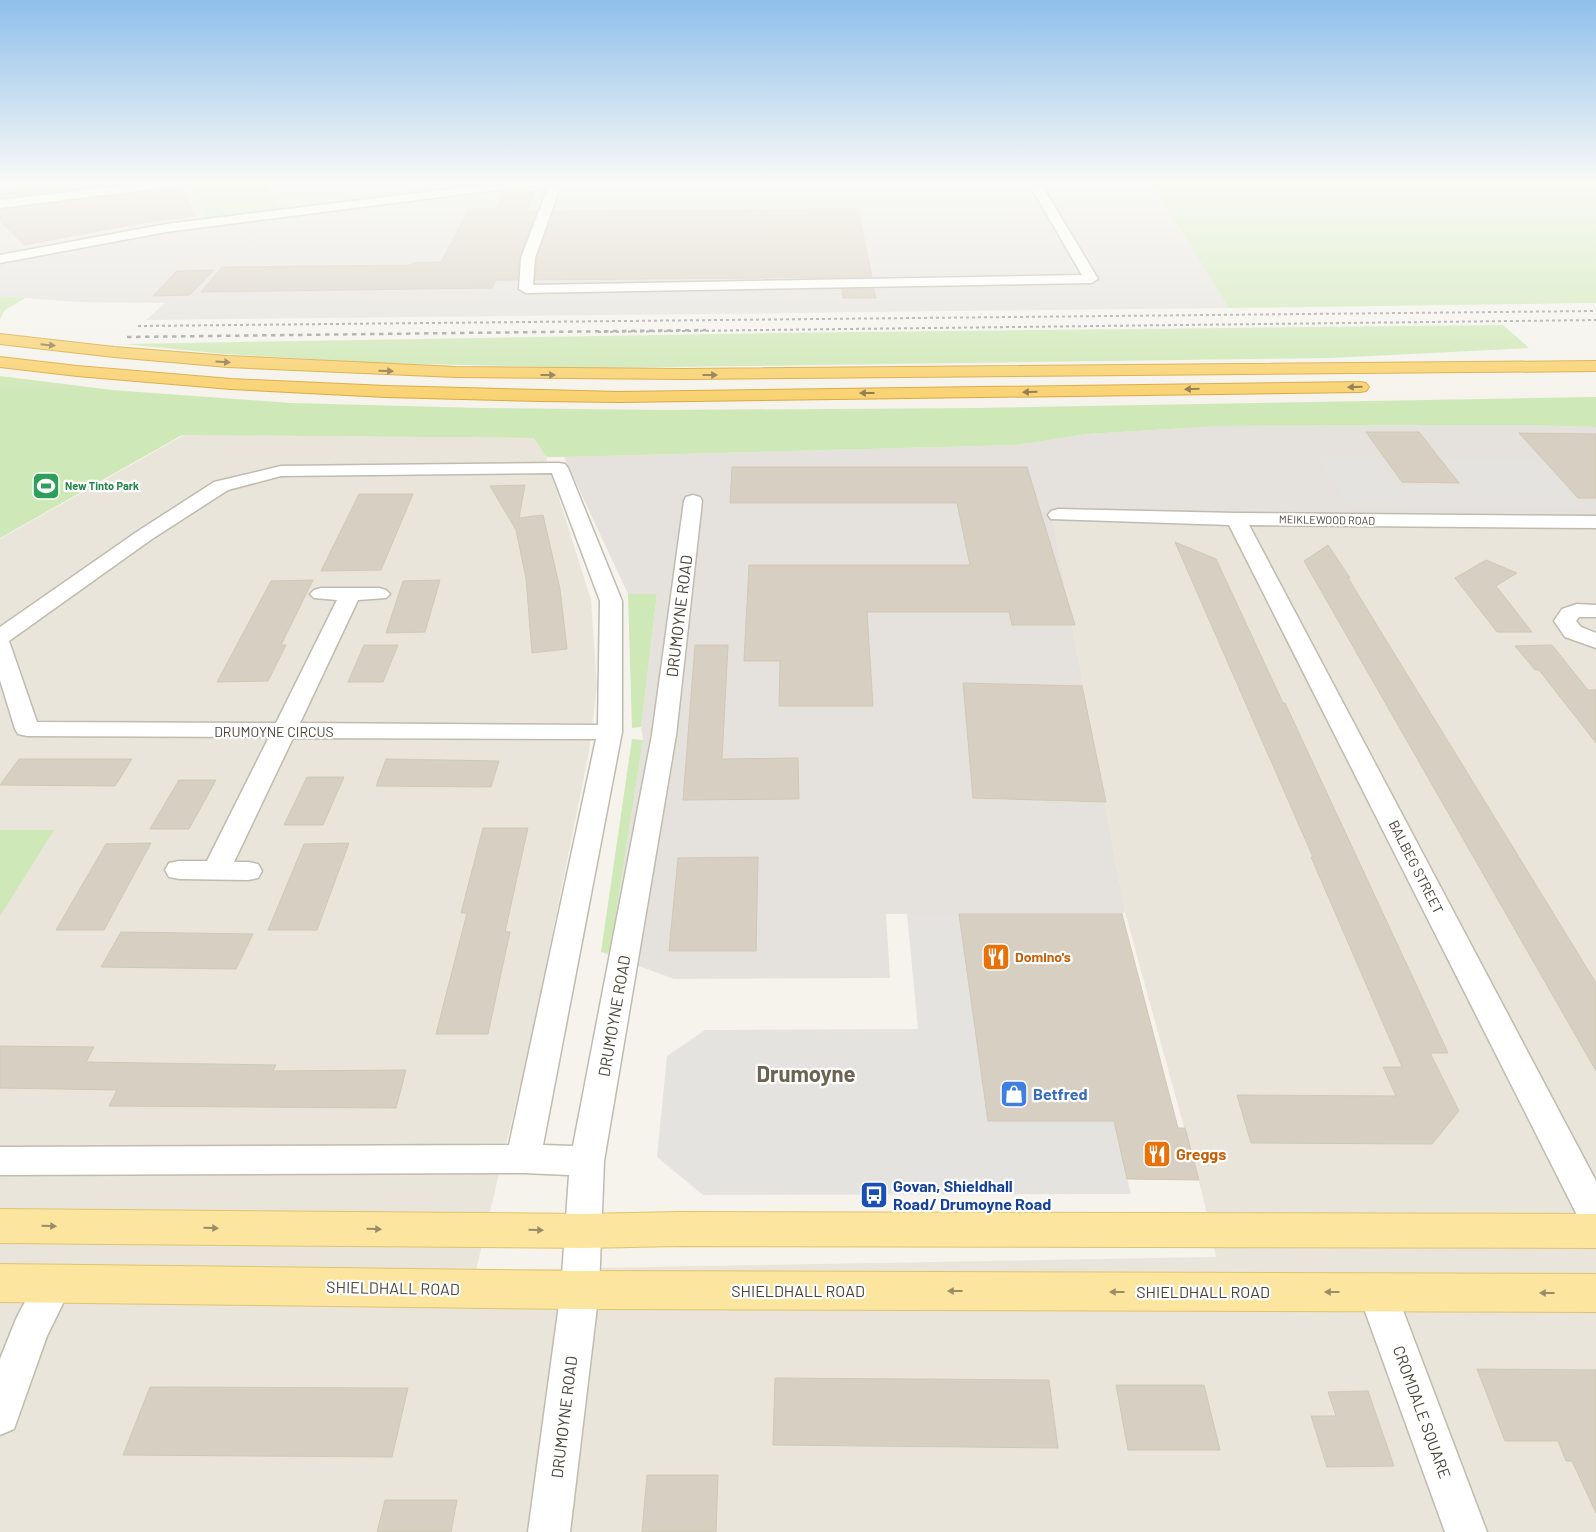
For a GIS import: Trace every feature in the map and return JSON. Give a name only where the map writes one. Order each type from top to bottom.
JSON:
[{"type":"highway","points":[[0,339],[248,364],[506,374],[723,375],[1232,368],[1596,366]]},
{"type":"highway","points":[[1232,368],[1569,350]]},
{"type":"highway","points":[[0,362],[109,375],[288,389],[519,396],[619,397],[1378,387]]},
{"type":"main road","points":[[0,1226],[584,1231],[1596,1231]]},
{"type":"main road","name":"SHIELDHALL ROAD","points":[[0,1283],[580,1290],[1596,1293]]},
{"type":"street","points":[[0,259],[29,253]]},
{"type":"street","points":[[530,253],[526,289],[1091,279],[1076,253]]},
{"type":"street","points":[[0,637],[145,535],[221,486],[281,471],[559,468],[611,600],[610,732],[523,1159]]},
{"type":"street","name":"DRUMOYNE ROAD","points":[[549,1532],[580,1290],[587,1161],[664,734],[693,501]]},
{"type":"street","name":"MEIKLEWOOD ROAD","points":[[1058,515],[1236,519],[1596,522]]},
{"type":"street","name":"BALBEG STREET","points":[[1236,519],[1596,1216]]},
{"type":"street","points":[[321,594],[379,594]]},
{"type":"street","points":[[216,870],[351,594]]},
{"type":"street","points":[[1596,611],[1575,611],[1569,613],[1564,621],[1573,632],[1596,641]]},
{"type":"street","name":"DRUMOYNE CIRCUS","points":[[0,644],[27,730],[610,732]]},
{"type":"street","points":[[179,870],[248,871]]},
{"type":"street","points":[[0,1161],[523,1159],[587,1161]]},
{"type":"street","points":[[0,1415],[30,1332],[54,1283]]},
{"type":"street","name":"CROMDALE SQUARE","points":[[1378,1292],[1466,1532]]},
{"type":"shaded area","points":[[0,253],[56,253],[0,264]]},
{"type":"shaded area","points":[[56,253],[1195,253],[1229,308],[146,320],[165,303],[77,302],[0,296],[0,264]]},
{"type":"shaded area","points":[[1525,425],[1596,427],[1596,515],[1052,515],[1125,912],[1122,914],[886,914],[890,978],[674,979],[601,952],[610,952],[643,740],[641,727],[657,595],[628,594],[564,457],[1017,445],[1087,434],[1220,426]]},
{"type":"shaded area","points":[[184,435],[534,438],[546,457],[591,600],[597,686],[589,752],[529,1049],[476,1270],[1216,1257],[1202,1193],[1125,912],[1052,515],[1596,522],[1596,1532],[0,1532],[0,539]]},
{"type":"shaded area","points":[[1317,457],[1379,457],[1400,486],[1466,486],[1445,459],[1541,459],[1587,508],[1349,507]]},
{"type":"shaded area","points":[[907,914],[959,914],[988,1120],[1114,1120],[1131,1194],[703,1195],[657,1157],[667,1056],[705,1030],[918,1029]]},
{"type":"green space","points":[[1195,253],[1596,253],[1596,303],[1229,308]]},
{"type":"green space","points":[[0,296],[25,298],[5,310],[0,319]]},
{"type":"green space","points":[[1503,325],[1529,348],[1331,358],[591,368],[379,363],[225,354],[123,344],[772,333]]},
{"type":"green space","points":[[0,376],[112,390],[291,403],[480,408],[664,410],[978,408],[1596,397],[1596,427],[1525,425],[1220,426],[1087,434],[1017,445],[564,457],[546,457],[534,438],[182,435],[0,538]]},
{"type":"green space","points":[[628,594],[657,594],[641,727],[632,728]]},
{"type":"green space","points":[[632,739],[643,740],[610,952],[601,952]]},
{"type":"green space","points":[[0,830],[54,830],[0,916]]},
{"type":"building","points":[[445,253],[520,253],[518,280],[496,280],[492,288],[201,292],[222,267],[411,265],[413,263],[441,262]]},
{"type":"building","points":[[539,253],[867,253],[872,277],[535,280]]},
{"type":"building","points":[[214,270],[190,295],[153,296],[177,271]]},
{"type":"building","points":[[842,289],[874,289],[876,298],[843,298]]},
{"type":"building","points":[[1366,432],[1419,432],[1459,483],[1402,482]]},
{"type":"building","points":[[1519,433],[1596,434],[1596,498],[1578,498]]},
{"type":"building","points":[[732,467],[1027,467],[1075,625],[1012,625],[1009,612],[867,612],[873,706],[779,706],[780,661],[744,661],[749,565],[970,565],[957,503],[730,503]]},
{"type":"building","points":[[525,485],[519,518],[543,515],[560,589],[567,649],[532,653],[526,578],[516,530],[490,486]]},
{"type":"building","points":[[359,494],[413,494],[381,570],[321,571]]},
{"type":"building","points":[[1175,542],[1216,559],[1448,1053],[1430,1053],[1459,1111],[1432,1144],[1251,1143],[1237,1095],[1396,1096],[1383,1067],[1402,1067],[1311,857],[1313,857]]},
{"type":"building","points":[[1328,545],[1350,578],[1348,578],[1596,983],[1596,1071],[1304,561]]},
{"type":"building","points":[[1486,560],[1517,573],[1496,586],[1532,632],[1497,632],[1455,578]]},
{"type":"building","points":[[313,580],[281,645],[286,645],[268,681],[217,682],[271,581]]},
{"type":"building","points":[[440,580],[425,632],[386,633],[403,581]]},
{"type":"building","points":[[364,645],[398,645],[383,682],[348,682]]},
{"type":"building","points":[[695,645],[728,645],[722,759],[798,758],[799,799],[683,800]]},
{"type":"building","points":[[1552,645],[1588,690],[1596,690],[1596,743],[1539,670],[1535,670],[1515,646]]},
{"type":"building","points":[[963,683],[1082,686],[1106,802],[973,798]]},
{"type":"building","points":[[19,759],[132,759],[115,786],[0,785]]},
{"type":"building","points":[[386,759],[499,761],[491,787],[376,786]]},
{"type":"building","points":[[307,777],[344,777],[323,825],[284,825]]},
{"type":"building","points":[[179,780],[216,780],[189,829],[150,829]]},
{"type":"building","points":[[483,828],[528,828],[505,932],[510,932],[488,1034],[436,1034],[467,913],[461,913]]},
{"type":"building","points":[[151,843],[104,930],[56,930],[106,844]]},
{"type":"building","points":[[349,843],[317,930],[268,930],[304,844]]},
{"type":"building","points":[[758,857],[756,951],[669,951],[678,858]]},
{"type":"building","points":[[959,914],[1122,914],[1178,1128],[1185,1128],[1199,1180],[1127,1179],[1114,1121],[988,1121]]},
{"type":"building","points":[[121,932],[253,934],[236,969],[101,967]]},
{"type":"building","points":[[0,1046],[94,1047],[86,1062],[276,1065],[273,1071],[406,1070],[396,1108],[109,1106],[117,1090],[0,1088]]},
{"type":"building","points":[[1477,1369],[1596,1370],[1596,1513],[1572,1461],[1566,1461],[1558,1441],[1505,1441]]},
{"type":"building","points":[[775,1378],[1049,1380],[1058,1448],[773,1445]]},
{"type":"building","points":[[1116,1385],[1204,1385],[1220,1450],[1128,1450]]},
{"type":"building","points":[[150,1387],[408,1388],[392,1457],[123,1455]]},
{"type":"building","points":[[1368,1391],[1394,1466],[1327,1467],[1311,1416],[1336,1416],[1328,1392]]},
{"type":"building","points":[[647,1475],[718,1475],[716,1532],[642,1532]]},
{"type":"building","points":[[385,1500],[457,1500],[451,1532],[377,1532]]},
{"type":"railway","points":[[138,326],[1596,311]]},
{"type":"railway","points":[[598,332],[1596,320]]},
{"type":"railway","points":[[127,337],[706,330]]},
{"type":"place","name":"New Tinto Park","points":[[46,486]]},
{"type":"place","name":"Domino's","points":[[996,957]]},
{"type":"place","name":"Betfred","points":[[1014,1094]]},
{"type":"place","name":"Greggs","points":[[1157,1154]]},
{"type":"place","name":"Govan, Shieldhall Road/ Drumoyne Road","points":[[874,1195]]},
{"type":"district","name":"Drumoyne","points":[[806,1074]]}]
